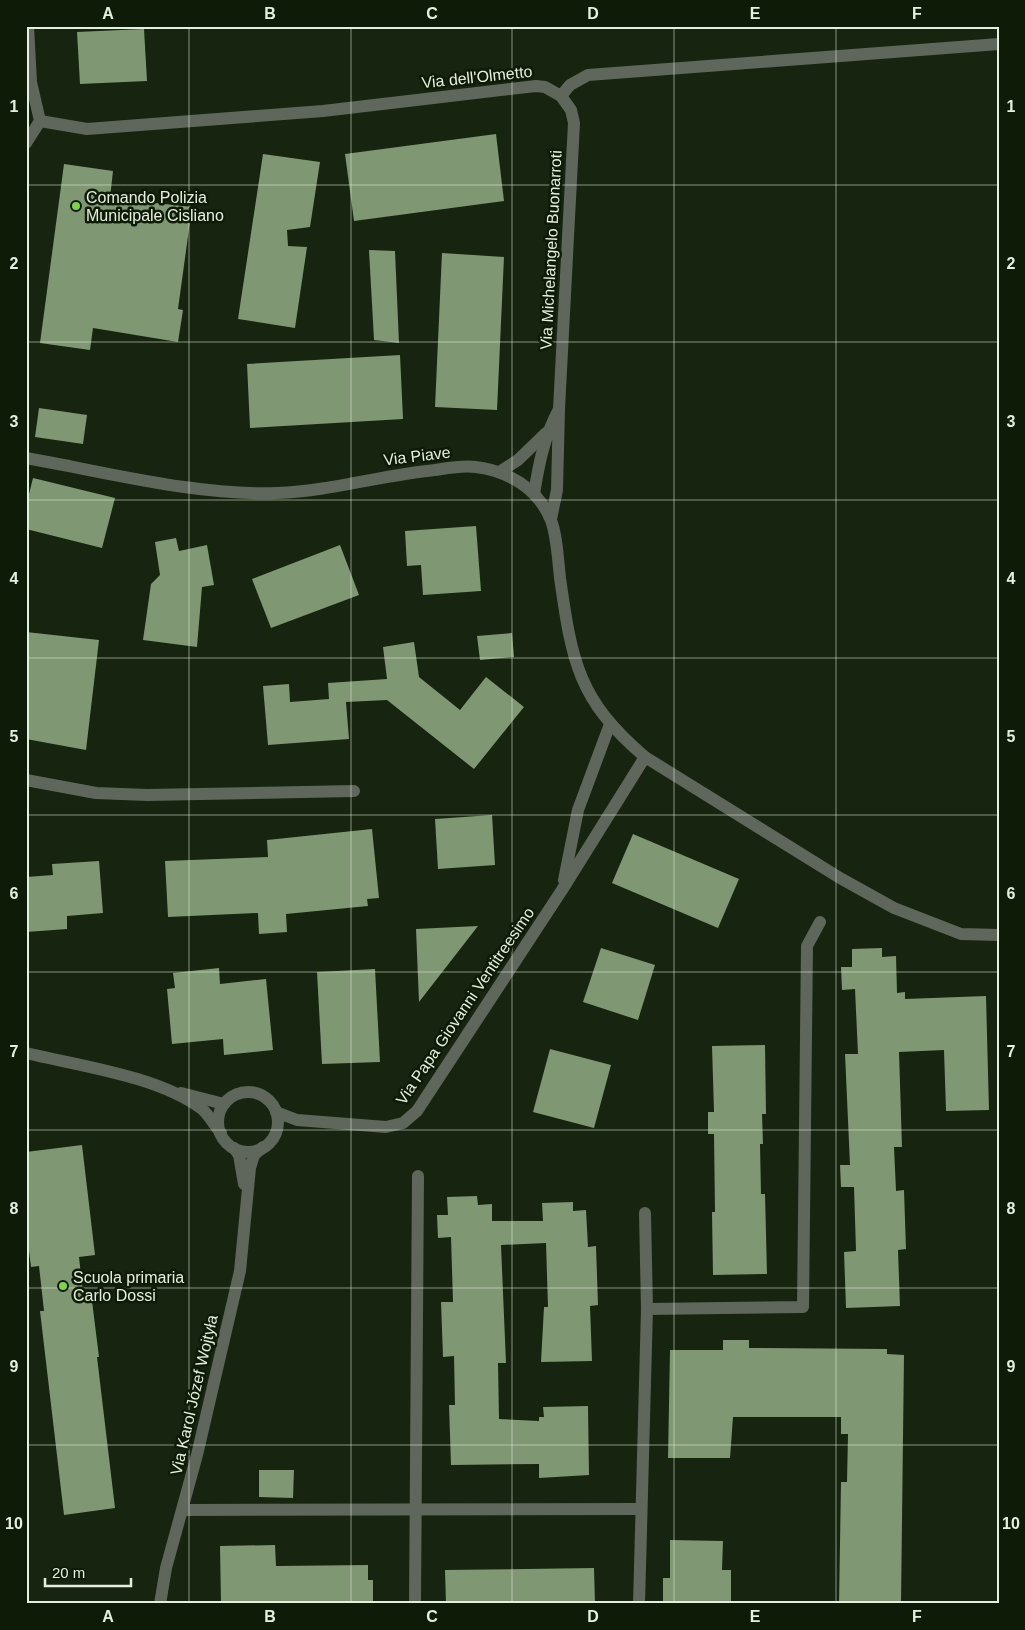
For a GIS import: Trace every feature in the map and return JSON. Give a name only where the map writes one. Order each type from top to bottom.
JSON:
[{"type":"street","points":[[26,143],[40,121],[30,82],[28,26]]},
{"type":"street","points":[[561,96],[570,85],[588,75],[999,44]]},
{"type":"street","name":"Via dell'Olmetto","points":[[40,121],[87,129],[323,111],[536,86],[545,87],[561,96]]},
{"type":"street","name":"Via Michelangelo Buonarroti","points":[[551,519],[557,490],[559,409],[574,123],[571,110],[561,96]]},
{"type":"street","name":"Via Michelangelo Buonarroti","points":[[534,494],[548,431],[559,409]]},
{"type":"street","name":"Via Michelangelo Buonarroti","points":[[501,471],[518,460],[548,431]]},
{"type":"street","name":"Via Piave","points":[[26,458],[203,489],[240,493],[312,490],[401,473],[473,466],[501,471],[534,494],[551,519],[573,656],[583,682],[610,724],[629,743],[645,757],[840,878],[894,908],[961,934],[999,935]]},
{"type":"street","name":"Via Papa Giovanni Ventitreesimo","points":[[562,890],[578,810],[610,724]]},
{"type":"street","name":"Via Papa Giovanni Ventitreesimo","points":[[276,1112],[297,1120],[386,1127],[403,1124],[426,1099],[562,890],[645,757]]},
{"type":"street","points":[[26,780],[96,793],[147,795],[354,792]]},
{"type":"street","points":[[647,1308],[803,1307],[807,946],[820,922]]},
{"type":"street","points":[[26,1053],[152,1083],[174,1092],[224,1104]]},
{"type":"street","points":[[174,1092],[203,1110],[226,1142],[234,1148],[249,1151],[263,1147],[276,1133],[297,1120]]},
{"type":"street","points":[[221,1134],[218,1118],[224,1104],[239,1093],[248,1092],[266,1098],[276,1112],[276,1133]]},
{"type":"street","name":"Via Karol Józef Wojtyła","points":[[246,1191],[254,1155],[263,1147]]},
{"type":"street","name":"Via Karol Józef Wojtyła","points":[[160,1604],[166,1568],[184,1510],[240,1271],[246,1218],[246,1191],[239,1156],[234,1148]]},
{"type":"street","points":[[415,1604],[418,1176]]},
{"type":"street","points":[[639,1604],[647,1308],[645,1213]]},
{"type":"street","points":[[184,1510],[641,1509]]},
{"type":"building","points":[[144,29],[147,81],[80,84],[77,32]]},
{"type":"building","points":[[496,134],[504,201],[354,221],[345,154]]},
{"type":"building","points":[[263,154],[320,162],[310,227],[287,230],[288,246],[307,247],[295,328],[238,319]]},
{"type":"building","points":[[64,164],[113,171],[110,198],[192,207],[178,309],[183,310],[178,342],[93,328],[90,350],[40,343]]},
{"type":"building","points":[[369,250],[395,251],[399,343],[374,340]]},
{"type":"building","points":[[442,253],[504,257],[497,410],[435,407]]},
{"type":"building","points":[[400,355],[403,419],[250,428],[247,364]]},
{"type":"building","points":[[39,408],[87,415],[83,444],[35,437]]},
{"type":"building","points":[[33,478],[115,498],[102,548],[26,529],[26,506]]},
{"type":"building","points":[[476,526],[481,591],[423,595],[421,565],[407,566],[405,531]]},
{"type":"building","points":[[176,538],[179,551],[207,545],[214,585],[202,587],[197,647],[143,640],[151,584],[160,575],[155,542]]},
{"type":"building","points":[[340,545],[359,595],[271,628],[252,579]]},
{"type":"building","points":[[26,632],[99,640],[86,750],[26,739]]},
{"type":"building","points":[[512,633],[514,657],[480,660],[477,636]]},
{"type":"building","points":[[414,642],[419,677],[460,710],[486,677],[524,707],[474,769],[387,700],[346,702],[349,739],[268,745],[263,686],[289,684],[290,702],[329,699],[328,683],[387,679],[383,647]]},
{"type":"building","points":[[492,815],[495,865],[438,869],[435,819]]},
{"type":"building","points":[[372,829],[379,898],[367,899],[368,906],[286,914],[287,932],[259,934],[258,913],[168,917],[165,861],[268,857],[267,840]]},
{"type":"building","points":[[633,834],[739,879],[718,928],[612,883]]},
{"type":"building","points":[[99,861],[103,913],[67,916],[67,929],[26,932],[26,877],[53,875],[52,864]]},
{"type":"building","points":[[478,926],[419,1002],[416,929]]},
{"type":"building","points":[[601,948],[655,965],[638,1020],[583,1002]]},
{"type":"building","points":[[882,948],[882,957],[896,956],[897,993],[905,992],[905,999],[986,996],[989,1110],[946,1111],[944,1050],[899,1052],[902,1147],[894,1147],[896,1191],[904,1190],[906,1249],[898,1250],[900,1306],[846,1308],[844,1252],[856,1251],[854,1187],[841,1187],[840,1165],[850,1165],[845,1054],[858,1054],[855,989],[842,990],[841,967],[852,967],[852,949]]},
{"type":"building","points":[[219,968],[220,984],[266,979],[273,1050],[224,1055],[223,1039],[172,1044],[167,989],[175,988],[173,973]]},
{"type":"building","points":[[375,969],[380,1062],[322,1064],[317,972]]},
{"type":"building","points":[[765,1045],[766,1114],[762,1114],[763,1144],[760,1144],[761,1194],[765,1194],[767,1274],[713,1275],[712,1212],[715,1212],[714,1134],[708,1134],[708,1112],[714,1112],[712,1046]]},
{"type":"building","points":[[550,1049],[611,1065],[594,1128],[533,1112]]},
{"type":"building","points":[[82,1145],[95,1255],[79,1257],[84,1302],[92,1301],[115,1508],[64,1515],[40,1311],[44,1311],[39,1266],[31,1267],[26,1225],[26,1152]]},
{"type":"building","points":[[477,1196],[478,1205],[492,1204],[492,1221],[543,1221],[542,1203],[573,1202],[573,1211],[586,1210],[588,1247],[596,1246],[598,1305],[590,1306],[592,1361],[541,1362],[544,1307],[548,1307],[546,1243],[501,1245],[506,1363],[498,1363],[499,1419],[539,1421],[539,1417],[544,1417],[543,1407],[588,1406],[589,1475],[539,1478],[539,1464],[451,1465],[449,1405],[455,1405],[454,1356],[443,1357],[441,1302],[453,1302],[451,1237],[438,1238],[437,1215],[448,1215],[447,1197]]},
{"type":"building","points":[[723,1340],[749,1340],[749,1348],[887,1349],[887,1354],[904,1355],[901,1604],[839,1604],[841,1482],[847,1482],[848,1434],[841,1434],[841,1417],[733,1417],[730,1458],[668,1458],[670,1350],[723,1350]]},
{"type":"building","points":[[259,1470],[294,1470],[293,1498],[259,1497]]},
{"type":"building","points":[[670,1540],[723,1541],[722,1570],[731,1570],[731,1604],[663,1604],[663,1578],[670,1578]]},
{"type":"building","points":[[275,1545],[276,1566],[368,1565],[368,1580],[373,1580],[373,1604],[221,1604],[220,1546]]},
{"type":"building","points":[[594,1568],[595,1604],[446,1604],[445,1570]]},
{"type":"place","name":"Comando Polizia Municipale Cisliano","points":[[76,206]]},
{"type":"place","name":"Scuola primaria Carlo Dossi","points":[[63,1286]]}]
